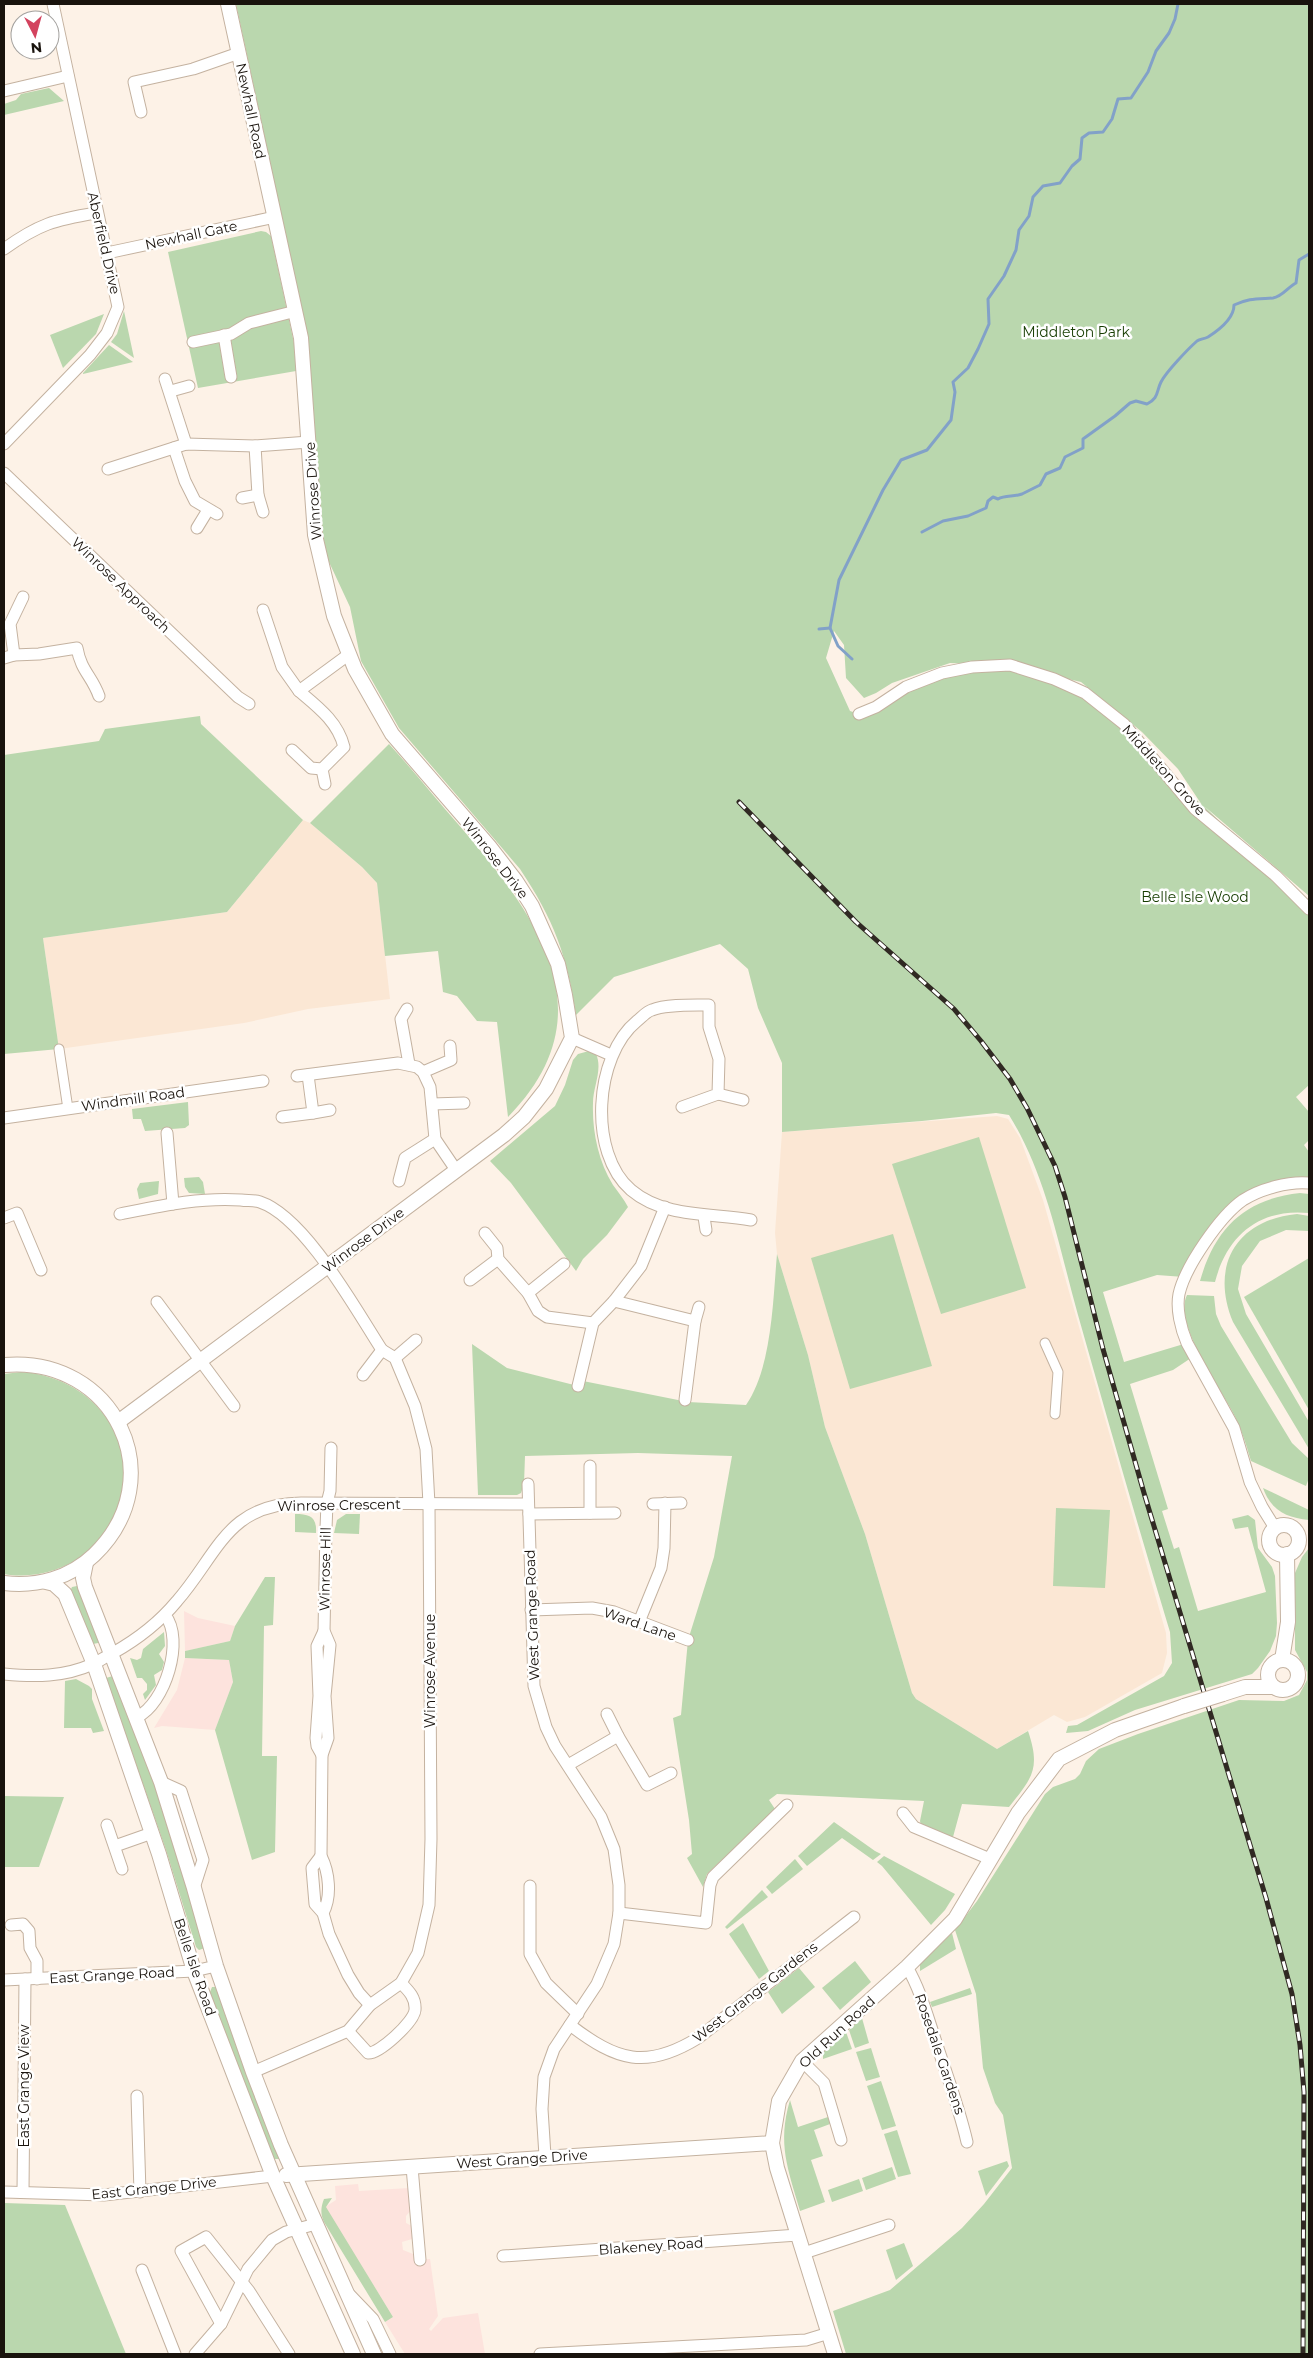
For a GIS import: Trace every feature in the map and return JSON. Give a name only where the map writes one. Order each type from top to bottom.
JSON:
[{"type":"street","name":"Aberfield Drive","points":[[4,444],[90,355],[107,334],[118,307],[107,253],[96,213],[53,4]]},
{"type":"street","name":"Newhall Road","points":[[228,4],[275,217]]},
{"type":"street","points":[[141,112],[134,82],[193,69],[239,53]]},
{"type":"street","points":[[4,91],[68,76]]},
{"type":"street","points":[[4,249],[30,230],[59,219],[96,213]]},
{"type":"street","name":"Newhall Gate","points":[[107,253],[275,217]]},
{"type":"street","name":"Winrose Drive","points":[[118,1422],[504,1135],[524,1118],[546,1088],[572,1038],[558,964],[532,906],[516,881],[489,846],[392,734],[348,654],[334,616],[317,547],[301,338],[275,217]]},
{"type":"street","points":[[193,342],[224,335],[249,323],[296,311]]},
{"type":"street","points":[[224,335],[231,377]]},
{"type":"street","points":[[165,379],[171,391],[186,444]]},
{"type":"street","points":[[171,391],[189,386]]},
{"type":"street","points":[[108,469],[186,444],[255,446],[309,442]]},
{"type":"street","points":[[255,446],[258,495],[263,512]]},
{"type":"street","points":[[174,448],[185,481],[195,501],[213,512],[197,528]]},
{"type":"street","name":"Winrose Approach","points":[[4,473],[234,701],[249,704]]},
{"type":"street","points":[[242,498],[258,495]]},
{"type":"street","points":[[22,597],[10,624],[9,656],[39,654],[77,648],[80,665],[95,685],[98,696]]},
{"type":"street","points":[[263,610],[282,667],[299,691],[327,715],[341,736],[344,747],[322,769]]},
{"type":"street","points":[[299,691],[348,654]]},
{"type":"street","name":"Middleton Grove","points":[[859,714],[876,706],[906,687],[942,673],[1010,665],[1054,679],[1085,693],[1124,724],[1195,809],[1276,876],[1309,909]]},
{"type":"street","points":[[292,750],[311,768],[322,769]]},
{"type":"street","points":[[322,769],[325,784]]},
{"type":"street","points":[[718,1094],[719,1059],[709,1027],[708,1000],[651,1010],[628,1028],[611,1055],[603,1085],[601,1109],[610,1158],[631,1190],[665,1208],[704,1217],[722,1215],[751,1220]]},
{"type":"street","points":[[407,1010],[401,1019],[409,1064]]},
{"type":"street","points":[[572,1038],[611,1055]]},
{"type":"street","points":[[423,1072],[451,1060],[450,1046]]},
{"type":"street","points":[[59,1049],[68,1109]]},
{"type":"street","points":[[313,1112],[303,1076],[398,1063],[409,1064],[423,1072],[430,1087],[436,1139],[456,1170]]},
{"type":"street","name":"Windmill Road","points":[[4,1118],[263,1082]]},
{"type":"street","points":[[682,1107],[718,1094],[743,1100]]},
{"type":"street","points":[[432,1104],[464,1102]]},
{"type":"street","points":[[282,1117],[330,1110]]},
{"type":"street","points":[[167,1133],[173,1204]]},
{"type":"street","points":[[399,1181],[405,1158],[436,1139]]},
{"type":"street","points":[[1275,1528],[1262,1508],[1250,1482],[1234,1428],[1187,1342],[1182,1329],[1179,1296],[1184,1277],[1213,1230],[1243,1200],[1272,1188],[1300,1182],[1309,1183]]},
{"type":"street","points":[[120,1214],[173,1204],[218,1199],[259,1202],[279,1212],[299,1231],[328,1266],[382,1350],[395,1358],[416,1340]]},
{"type":"street","points":[[578,1386],[593,1323],[614,1301],[642,1266],[665,1208]]},
{"type":"street","points":[[4,1218],[17,1213],[41,1270]]},
{"type":"street","points":[[704,1217],[706,1230]]},
{"type":"street","points":[[485,1233],[497,1248],[498,1259],[528,1293],[538,1311],[547,1317],[593,1323]]},
{"type":"street","points":[[470,1280],[498,1259]]},
{"type":"street","points":[[528,1293],[564,1264]]},
{"type":"street","points":[[614,1301],[695,1321]]},
{"type":"street","points":[[157,1302],[234,1406]]},
{"type":"street","points":[[685,1400],[695,1321],[699,1307]]},
{"type":"street","points":[[1045,1343],[1058,1372],[1055,1414]]},
{"type":"street","points":[[364,1375],[382,1350]]},
{"type":"street","name":"Winrose Avenue","points":[[253,2072],[328,2042],[348,2031],[370,2005],[401,1983],[418,1952],[428,1905],[431,1839],[426,1449],[415,1406],[395,1358]]},
{"type":"street","points":[[4,1365],[24,1364],[53,1368],[88,1386],[104,1402],[118,1422],[126,1443],[130,1465],[129,1492],[122,1517],[107,1543],[86,1563],[58,1578],[46,1582],[18,1585],[4,1583]]},
{"type":"street","name":"Winrose Hill","points":[[331,1448],[330,1491],[327,1503],[324,1631],[330,1645],[322,1696],[328,1738],[322,1755],[320,1856],[326,1866],[329,1903],[323,1913],[329,1934],[343,1965],[359,1993],[370,2005]]},
{"type":"street","points":[[590,1466],[590,1513]]},
{"type":"street","name":"West Grange Road","points":[[528,1484],[534,1686],[546,1727],[601,1816],[614,1849],[619,1885],[619,1913],[614,1944],[597,1984],[554,2049],[544,2077],[542,2109],[545,2156]]},
{"type":"street","name":"Winrose Crescent","points":[[4,1674],[32,1677],[57,1675],[94,1664],[145,1634],[178,1601],[223,1538],[247,1517],[261,1509],[276,1505],[327,1503],[428,1504],[616,1513]]},
{"type":"street","points":[[639,1622],[661,1568],[664,1548],[659,1504],[680,1503]]},
{"type":"street","points":[[1283,1525],[1289,1526],[1304,1534],[1297,1547],[1287,1554],[1274,1552],[1269,1544],[1270,1535],[1275,1528],[1283,1525]]},
{"type":"street","points":[[1282,1660],[1286,1648],[1288,1622],[1287,1554]]},
{"type":"street","name":"Belle Isle Road","points":[[86,1563],[83,1578],[85,1587],[161,1782],[216,1966],[253,2072],[294,2174],[374,2354]]},
{"type":"street","name":"Belle Isle Road","points":[[46,1582],[54,1584],[65,1594],[94,1664],[152,1833],[194,1971],[273,2176],[353,2354]]},
{"type":"street","name":"Ward Lane","points":[[531,1610],[592,1608],[614,1612],[688,1640]]},
{"type":"street","points":[[137,1718],[154,1701],[167,1681],[171,1667],[170,1625],[165,1615]]},
{"type":"street","points":[[1282,1660],[1295,1666],[1297,1680],[1287,1690],[1274,1687],[1244,1688],[1269,1671],[1274,1663],[1282,1660]]},
{"type":"street","points":[[1269,1671],[1268,1679],[1274,1687]]},
{"type":"street","name":"Old Run Road","points":[[835,2354],[777,2168],[772,2143],[778,2100],[802,2061],[908,1967],[955,1919],[1026,1800],[1059,1759],[1115,1730],[1244,1688]]},
{"type":"street","points":[[606,1714],[647,1785],[671,1773]]},
{"type":"street","points":[[568,1765],[618,1736]]},
{"type":"street","points":[[619,1913],[706,1924],[710,1885],[713,1877],[787,1805]]},
{"type":"street","points":[[903,1813],[914,1827],[990,1859]]},
{"type":"street","points":[[108,1825],[122,1869]]},
{"type":"street","points":[[114,1846],[152,1833]]},
{"type":"street","points":[[530,1886],[530,1954],[546,1982],[578,2014]]},
{"type":"street","name":"West Grange Gardens","points":[[570,2025],[606,2050],[622,2056],[642,2058],[681,2048],[698,2038],[854,1916]]},
{"type":"street","name":"East Grange Road","points":[[11,1925],[23,1924],[29,1931],[30,1948],[37,1961],[37,1978]]},
{"type":"street","name":"East Grange Road","points":[[4,1980],[194,1971],[216,1966]]},
{"type":"street","name":"Rosedale Gardens","points":[[908,1967],[914,1979],[962,2119],[967,2142]]},
{"type":"street","name":"East Grange View","points":[[23,2192],[25,1979]]},
{"type":"street","points":[[348,2031],[368,2053],[378,2052],[412,2019],[415,2011],[412,1994],[401,1983]]},
{"type":"street","points":[[802,2061],[824,2083],[841,2140]]},
{"type":"street","points":[[137,2096],[140,2192]]},
{"type":"street","name":"West Grange Drive","points":[[273,2176],[545,2156],[772,2143]]},
{"type":"street","points":[[412,2167],[414,2246],[420,2260]]},
{"type":"street","name":"East Grange Drive","points":[[4,2192],[104,2195],[273,2176]]},
{"type":"street","points":[[195,2354],[221,2324],[242,2282],[258,2257],[272,2240],[286,2232],[316,2224]]},
{"type":"street","points":[[804,2253],[889,2225]]},
{"type":"street","name":"Blakeney Road","points":[[504,2256],[798,2236]]},
{"type":"street","points":[[221,2324],[181,2251],[206,2237],[242,2282],[290,2354]]},
{"type":"street","points":[[142,2270],[175,2354]]},
{"type":"street","name":"Belle Isle Road","points":[[346,2290],[373,2319],[390,2354]]},
{"type":"street","points":[[540,2354],[806,2340],[829,2333]]},
{"type":"shaded area","points":[[303,820],[310,823],[362,867],[377,883],[390,999],[308,1009],[244,1023],[59,1049],[43,938],[227,912]]},
{"type":"shaded area","points":[[997,1116],[1008,1119],[1020,1138],[1043,1200],[1166,1633],[1167,1653],[1162,1673],[1085,1717],[1067,1722],[1054,1715],[997,1749],[916,1699],[912,1693],[865,1534],[825,1427],[808,1355],[777,1254],[775,1233],[782,1132]]},
{"type":"shaded area","points":[[184,1611],[198,1618],[235,1626],[230,1641],[185,1651]]},
{"type":"shaded area","points":[[185,1658],[229,1660],[233,1682],[215,1730],[162,1726],[154,1728],[177,1690]]},
{"type":"shaded area","points":[[358,2184],[359,2191],[409,2188],[411,2210],[406,2216],[406,2223],[412,2226],[412,2239],[402,2242],[403,2250],[413,2254],[415,2260],[430,2259],[438,2316],[429,2329],[431,2331],[443,2318],[478,2313],[485,2354],[405,2354],[385,2322],[393,2317],[325,2207],[336,2200],[335,2186]]},
{"type":"green space","points":[[236,4],[1309,4],[1309,896],[1204,806],[1309,909],[1309,1085],[1296,1097],[1309,1112],[1309,1140],[1304,1145],[1309,1152],[1309,1183],[1243,1200],[1184,1277],[1157,1275],[1103,1292],[1124,1362],[1187,1343],[1194,1356],[1173,1370],[1130,1384],[1168,1509],[1162,1511],[1174,1549],[1179,1547],[1198,1611],[1266,1592],[1248,1527],[1235,1529],[1232,1519],[1248,1515],[1255,1520],[1258,1548],[1272,1567],[1275,1576],[1277,1623],[1276,1636],[1270,1651],[1252,1674],[1135,1710],[1088,1731],[1066,1733],[1068,1726],[1077,1725],[1164,1676],[1172,1663],[1170,1632],[1078,1315],[1051,1213],[1043,1187],[1022,1138],[1009,1115],[996,1113],[782,1132],[782,1063],[758,1008],[748,969],[720,944],[614,977],[576,1015],[563,956],[550,922],[532,887],[520,869],[399,728],[361,661],[350,607],[329,562],[327,563],[319,504],[307,334]],"holes":[[[834,631],[844,645],[846,678],[864,698],[892,683],[950,663],[1003,665],[906,687],[859,714],[850,711],[826,658]],[[1021,668],[1081,682],[1142,732],[1178,769],[1202,805],[1085,693]]]},
{"type":"green space","points":[[49,88],[64,101],[4,115],[4,104],[16,100],[21,94]]},
{"type":"green space","points":[[261,231],[271,236],[294,343],[296,371],[198,388],[168,252]]},
{"type":"green space","points":[[124,311],[134,358],[111,342],[117,334]]},
{"type":"green space","points":[[104,314],[96,334],[63,368],[50,335]]},
{"type":"green space","points":[[109,345],[133,362],[83,374],[83,373]]},
{"type":"green space","points":[[200,716],[201,724],[303,820],[227,912],[43,938],[59,1049],[4,1054],[4,755],[99,741],[105,729]]},
{"type":"green space","points":[[389,744],[486,858],[513,893],[535,929],[550,965],[558,1002],[554,1040],[539,1078],[508,1117],[497,1022],[477,1021],[457,996],[443,992],[438,951],[385,956],[377,883],[362,867],[310,823]]},
{"type":"green space","points":[[589,1051],[596,1054],[598,1060],[598,1072],[593,1097],[597,1145],[608,1176],[628,1207],[607,1235],[583,1259],[576,1271],[511,1183],[490,1161],[555,1106],[565,1085],[573,1060],[578,1054]]},
{"type":"green space","points":[[188,1102],[189,1125],[185,1128],[145,1131],[141,1119],[133,1119],[132,1109]]},
{"type":"green space","points":[[979,1137],[1026,1288],[941,1314],[892,1164]]},
{"type":"green space","points":[[199,1177],[203,1182],[205,1194],[189,1193],[185,1187],[184,1178]]},
{"type":"green space","points":[[159,1181],[158,1194],[139,1199],[137,1189],[140,1183]]},
{"type":"green space","points":[[1300,1193],[1309,1194],[1309,1213],[1275,1215],[1261,1220],[1248,1228],[1237,1238],[1228,1251],[1220,1265],[1215,1282],[1200,1281],[1214,1246],[1235,1219],[1263,1202],[1281,1196]]},
{"type":"green space","points":[[1297,1214],[1309,1216],[1309,1231],[1286,1230],[1260,1241],[1242,1266],[1238,1289],[1246,1314],[1309,1422],[1309,1449],[1233,1322],[1227,1302],[1225,1283],[1227,1265],[1233,1250],[1243,1236],[1258,1226],[1276,1218]]},
{"type":"green space","points":[[893,1234],[932,1366],[850,1389],[811,1258]]},
{"type":"green space","points":[[777,1254],[808,1355],[825,1427],[865,1534],[912,1693],[916,1699],[997,1749],[1028,1731],[1034,1755],[1034,1764],[1029,1780],[1009,1807],[962,1804],[953,1837],[921,1825],[924,1801],[777,1794],[769,1800],[775,1809],[707,1874],[703,1887],[687,1858],[692,1854],[689,1820],[673,1718],[681,1715],[688,1640],[714,1557],[732,1456],[638,1453],[525,1456],[524,1484],[521,1493],[517,1495],[478,1495],[472,1344],[507,1368],[578,1386],[583,1381],[688,1402],[746,1405],[755,1390],[766,1353],[770,1333]]},
{"type":"green space","points":[[1309,1258],[1309,1410],[1244,1297]]},
{"type":"green space","points":[[1187,1295],[1214,1296],[1216,1314],[1221,1326],[1292,1443],[1309,1459],[1309,1478],[1306,1486],[1251,1461],[1235,1417],[1208,1371],[1192,1337],[1186,1321],[1184,1307]]},
{"type":"green space","points":[[21,1372],[47,1376],[70,1386],[91,1400],[107,1418],[118,1439],[124,1463],[123,1488],[115,1514],[96,1544],[82,1556],[67,1565],[44,1573],[20,1576],[4,1574],[4,1374]]},
{"type":"green space","points":[[1263,1488],[1309,1510],[1309,1520],[1280,1512],[1270,1502]]},
{"type":"green space","points":[[1056,1508],[1110,1510],[1105,1588],[1053,1586]]},
{"type":"green space","points":[[295,1514],[312,1518],[315,1523],[316,1533],[295,1532]]},
{"type":"green space","points":[[346,1514],[360,1514],[359,1534],[334,1533],[337,1520]]},
{"type":"green space","points":[[1309,1548],[1309,2354],[846,2354],[833,2311],[890,2290],[962,2228],[984,2204],[1012,2168],[1003,2115],[995,2103],[983,2068],[976,1994],[955,1930],[977,1901],[1045,1794],[1053,1787],[1075,1779],[1080,1774],[1086,1761],[1099,1749],[1239,1700],[1284,1701],[1299,1695],[1307,1680],[1307,1672],[1295,1650],[1295,1573],[1302,1557]]},
{"type":"green space","points":[[265,1577],[275,1577],[273,1625],[264,1626],[262,1756],[277,1756],[275,1852],[252,1860],[215,1730],[233,1682],[229,1660],[185,1658],[185,1651],[230,1641],[235,1626]]},
{"type":"green space","points":[[77,1586],[100,1641],[98,1643],[93,1644],[70,1591],[72,1587]]},
{"type":"green space","points":[[164,1632],[165,1646],[159,1654],[164,1662],[162,1670],[154,1675],[156,1685],[145,1700],[143,1694],[147,1690],[147,1684],[142,1678],[137,1678],[130,1658],[137,1660],[141,1658],[143,1649]]},
{"type":"green space","points":[[116,1675],[176,1847],[205,1948],[199,1950],[196,1947],[166,1850],[106,1678]]},
{"type":"green space","points":[[76,1679],[92,1689],[92,1699],[104,1731],[93,1733],[91,1728],[64,1728],[65,1681]]},
{"type":"green space","points":[[4,1796],[64,1797],[39,1867],[4,1867]]},
{"type":"green space","points":[[834,1822],[881,1854],[873,1860],[842,1838],[807,1866],[798,1856]]},
{"type":"green space","points":[[884,1856],[955,1894],[945,1910],[931,1925],[877,1862]]},
{"type":"green space","points":[[795,1859],[803,1869],[772,1894],[766,1887]]},
{"type":"green space","points":[[762,1890],[768,1897],[727,1929],[725,1927]]},
{"type":"green space","points":[[743,1923],[769,1971],[759,1979],[729,1934]]},
{"type":"green space","points":[[952,1933],[956,1949],[920,1971],[920,1964]]},
{"type":"green space","points":[[855,1961],[871,1982],[840,2010],[822,1988]]},
{"type":"green space","points":[[799,1968],[815,1987],[782,2014],[768,1992]]},
{"type":"green space","points":[[212,1987],[217,1987],[281,2157],[279,2159],[273,2159],[232,2057],[210,1992]]},
{"type":"green space","points":[[970,1988],[972,1994],[932,2007],[930,2002]]},
{"type":"green space","points":[[862,2018],[869,2043],[855,2048],[849,2030]]},
{"type":"green space","points":[[846,2032],[852,2049],[823,2059],[823,2052]]},
{"type":"green space","points":[[871,2048],[880,2077],[866,2081],[856,2052]]},
{"type":"green space","points":[[881,2081],[896,2126],[882,2130],[867,2086]]},
{"type":"green space","points":[[790,2100],[798,2127],[828,2117],[830,2124],[814,2130],[823,2156],[811,2160],[825,2202],[800,2211],[788,2169],[784,2143],[784,2130]]},
{"type":"green space","points":[[897,2130],[911,2174],[898,2177],[884,2134]]},
{"type":"green space","points":[[1007,2161],[1009,2166],[986,2196],[978,2171]]},
{"type":"green space","points":[[892,2167],[896,2179],[866,2190],[862,2178]]},
{"type":"green space","points":[[859,2179],[863,2191],[832,2202],[828,2190]]},
{"type":"green space","points":[[332,2198],[326,2207],[393,2317],[385,2322],[324,2222],[321,2213],[324,2199]]},
{"type":"green space","points":[[4,2203],[65,2205],[126,2354],[4,2354]]},
{"type":"green space","points":[[904,2243],[913,2266],[896,2280],[886,2250]]},
{"type":"waterway","points":[[852,659],[838,646],[830,628],[839,580],[883,490],[901,460],[927,450],[951,420],[955,392],[953,382],[968,368],[989,324],[988,299],[1004,276],[1016,250],[1019,230],[1029,216],[1033,197],[1043,186],[1060,183],[1072,166],[1080,159],[1082,138],[1089,133],[1103,132],[1112,119],[1118,99],[1131,98],[1148,72],[1156,51],[1169,33],[1175,19],[1178,4]]},
{"type":"waterway","points":[[922,532],[943,521],[968,516],[986,508],[988,501],[993,497],[998,499],[1019,495],[1040,485],[1046,474],[1060,468],[1065,457],[1083,448],[1083,439],[1130,403],[1136,401],[1147,404],[1154,399],[1161,382],[1172,367],[1197,341],[1208,337],[1225,324],[1231,315],[1234,305],[1248,300],[1276,297],[1296,283],[1299,260],[1309,254]]},
{"type":"waterway","points":[[819,629],[830,628]]},
{"type":"railway","points":[[739,802],[856,922],[954,1009],[1010,1079],[1027,1108],[1055,1166],[1065,1197],[1103,1349],[1144,1493],[1266,1898],[1292,1994],[1300,2045],[1304,2092],[1303,2354]]},
{"type":"park label","name":"Middleton Park","points":[[1076,332]]},
{"type":"park label","name":"Belle Isle Wood","points":[[1195,897]]}]
